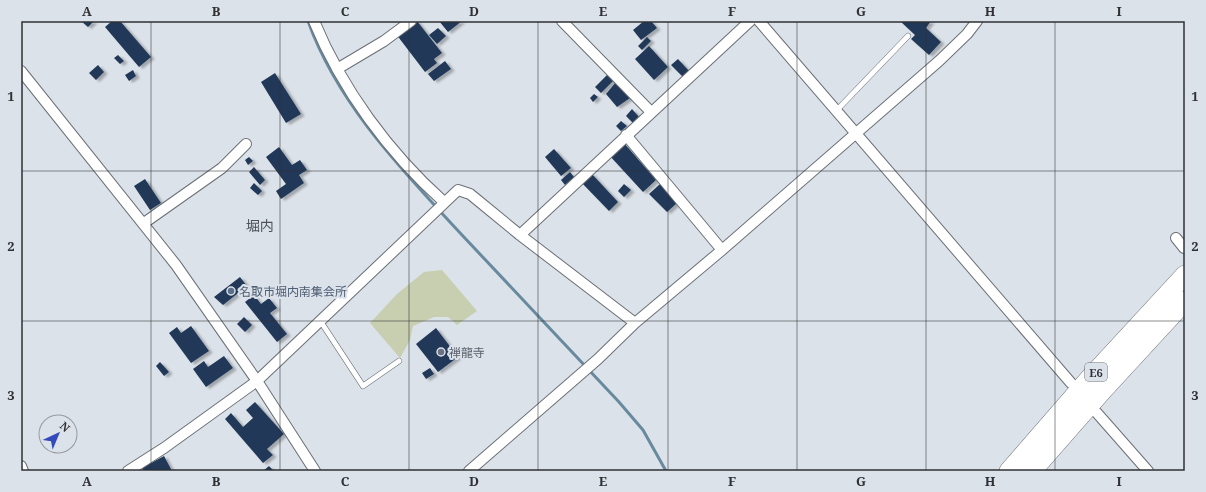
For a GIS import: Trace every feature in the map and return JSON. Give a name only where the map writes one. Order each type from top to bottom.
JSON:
[{"type":"highway","name":"E6","points":[[1009,471],[1095,373],[1185,275]]},
{"type":"highway","name":"E6","points":[[1032,471],[1185,300]]},
{"type":"street","points":[[314,21],[336,69],[369,118],[386,141],[440,206]]},
{"type":"street","points":[[336,69],[384,41],[411,21]]},
{"type":"street","points":[[562,21],[651,112]]},
{"type":"street","points":[[520,235],[750,21]]},
{"type":"street","points":[[759,21],[1072,383]]},
{"type":"street","points":[[469,471],[593,364],[635,324],[857,133],[967,34],[977,21]]},
{"type":"street","points":[[21,71],[144,223],[176,265],[257,381],[315,471]]},
{"type":"street","points":[[626,136],[722,250]]},
{"type":"street","points":[[144,223],[222,168],[246,144]]},
{"type":"street","points":[[128,471],[164,448],[257,381],[321,322],[458,190],[470,194],[520,235],[635,324]]},
{"type":"street","points":[[1176,238],[1184,248]]},
{"type":"street","points":[[1097,413],[1148,471]]},
{"type":"street","points":[[21,466],[23,471]]},
{"type":"lane","points":[[837,110],[908,36]]},
{"type":"lane","points":[[321,322],[363,386],[399,361]]},
{"type":"green space","points":[[442,270],[477,311],[457,325],[448,317],[434,317],[413,326],[410,340],[400,358],[370,323],[397,294],[424,272]]},
{"type":"building","points":[[81,21],[94,21],[88,27]]},
{"type":"building","points":[[112,21],[120,21],[151,57],[139,67],[105,27]]},
{"type":"building","points":[[413,21],[417,21],[442,53],[434,59],[437,63],[425,72],[396,34]]},
{"type":"building","points":[[439,21],[462,21],[448,32]]},
{"type":"building","points":[[644,21],[651,21],[657,28],[641,40],[633,30]]},
{"type":"building","points":[[900,21],[931,21],[926,28],[941,42],[929,55],[911,39],[915,35]]},
{"type":"building","points":[[438,28],[446,36],[437,44],[429,35]]},
{"type":"building","points":[[647,37],[651,41],[642,50],[638,46]]},
{"type":"building","points":[[649,46],[668,67],[654,80],[635,59]]},
{"type":"building","points":[[118,55],[124,61],[120,64],[114,58]]},
{"type":"building","points":[[678,59],[689,71],[683,77],[671,65]]},
{"type":"building","points":[[445,61],[451,69],[434,81],[428,74]]},
{"type":"building","points":[[98,65],[104,72],[96,80],[89,73]]},
{"type":"building","points":[[133,70],[136,76],[129,81],[125,75]]},
{"type":"building","points":[[275,73],[301,114],[286,123],[261,82]]},
{"type":"building","points":[[608,74],[614,80],[601,93],[595,87]]},
{"type":"building","points":[[616,82],[630,98],[617,107],[606,94]]},
{"type":"building","points":[[594,94],[598,97],[593,102],[590,98]]},
{"type":"building","points":[[632,109],[639,117],[633,123],[626,116]]},
{"type":"building","points":[[621,121],[627,126],[621,131],[616,126]]},
{"type":"building","points":[[623,142],[656,180],[643,192],[609,155]]},
{"type":"building","points":[[279,147],[292,165],[300,160],[307,170],[299,175],[304,183],[281,199],[276,191],[286,184],[266,157]]},
{"type":"building","points":[[554,149],[571,168],[561,176],[545,157]]},
{"type":"building","points":[[249,157],[253,161],[248,165],[245,160]]},
{"type":"building","points":[[254,167],[265,180],[260,185],[249,172]]},
{"type":"building","points":[[570,172],[574,177],[565,185],[561,180]]},
{"type":"building","points":[[591,173],[618,202],[609,211],[581,182]]},
{"type":"building","points":[[145,179],[161,203],[150,210],[134,186]]},
{"type":"building","points":[[254,183],[262,191],[258,195],[250,188]]},
{"type":"building","points":[[624,184],[631,190],[624,197],[618,191]]},
{"type":"building","points":[[660,184],[677,203],[667,212],[649,194]]},
{"type":"building","name":"名取市堀内南集会所","points":[[240,277],[247,286],[223,305],[214,297]]},
{"type":"building","points":[[254,295],[261,304],[269,298],[277,308],[270,313],[287,334],[277,342],[245,302]]},
{"type":"building","points":[[244,317],[252,325],[245,332],[237,324]]},
{"type":"building","points":[[191,326],[209,351],[191,363],[169,333],[177,327],[181,333]]},
{"type":"building","points":[[436,328],[458,357],[438,372],[416,344]]},
{"type":"building","points":[[224,356],[233,368],[206,387],[193,369],[204,361],[208,367]]},
{"type":"building","points":[[160,362],[169,372],[164,376],[156,366]]},
{"type":"building","points":[[430,368],[434,374],[426,379],[422,373]]},
{"type":"building","points":[[255,402],[284,434],[267,449],[273,455],[263,463],[225,419],[231,413],[243,427],[253,418],[246,410]]},
{"type":"building","points":[[164,456],[172,471],[144,471],[142,468]]},
{"type":"building","points":[[269,466],[274,471],[263,471]]},
{"type":"waterway","points":[[308,21],[321,52],[336,81],[374,136],[440,211],[619,402],[643,430],[666,471]]},
{"type":"place","name":"名取市堀内南集会所","points":[[231,291]]},
{"type":"place","name":"禅龍寺","points":[[441,352]]},
{"type":"district","name":"堀内","points":[[260,225]]}]
